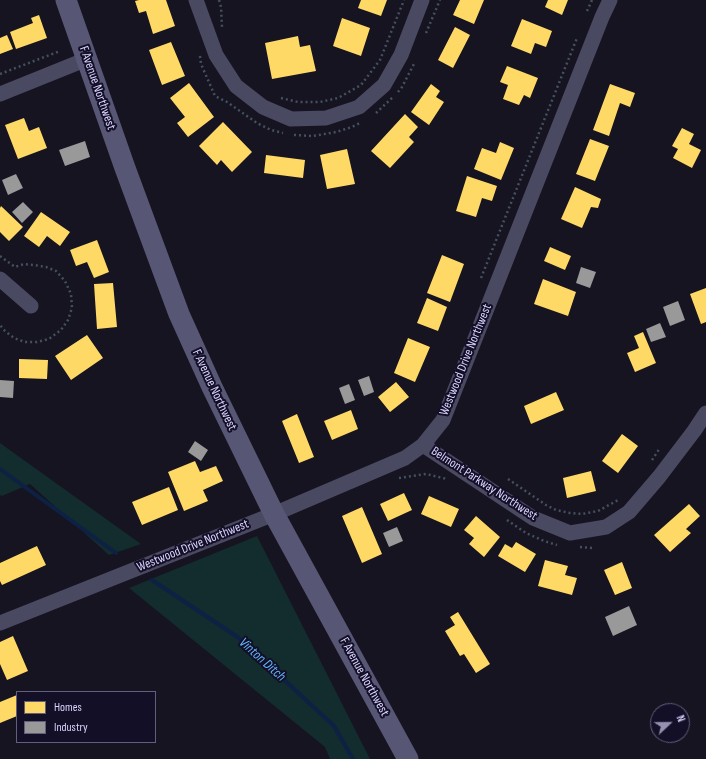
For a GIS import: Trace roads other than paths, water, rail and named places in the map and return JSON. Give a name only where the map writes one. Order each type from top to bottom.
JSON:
[{"type":"main road","name":"F Avenue Northwest","points":[[66,0],[125,168],[179,314],[212,387],[274,514],[408,759]]},
{"type":"street","points":[[196,0],[216,55],[236,86],[263,108],[292,119],[326,118],[362,113],[384,85],[401,55],[422,0]]},
{"type":"street","name":"Westwood Drive Northwest","points":[[0,623],[274,514],[405,458],[423,445],[443,420],[610,0]]},
{"type":"street","points":[[0,94],[87,59]]},
{"type":"street","points":[[0,278],[31,306]]},
{"type":"street","name":"Belmont Parkway Northwest","points":[[423,445],[533,518],[570,533],[606,526],[629,512],[659,477],[706,413]]},
{"type":"waterway","name":"Vinton Ditch","points":[[0,469],[116,553]]},
{"type":"waterway","name":"Vinton Ditch","points":[[152,580],[239,638],[334,726],[353,759]]}]
